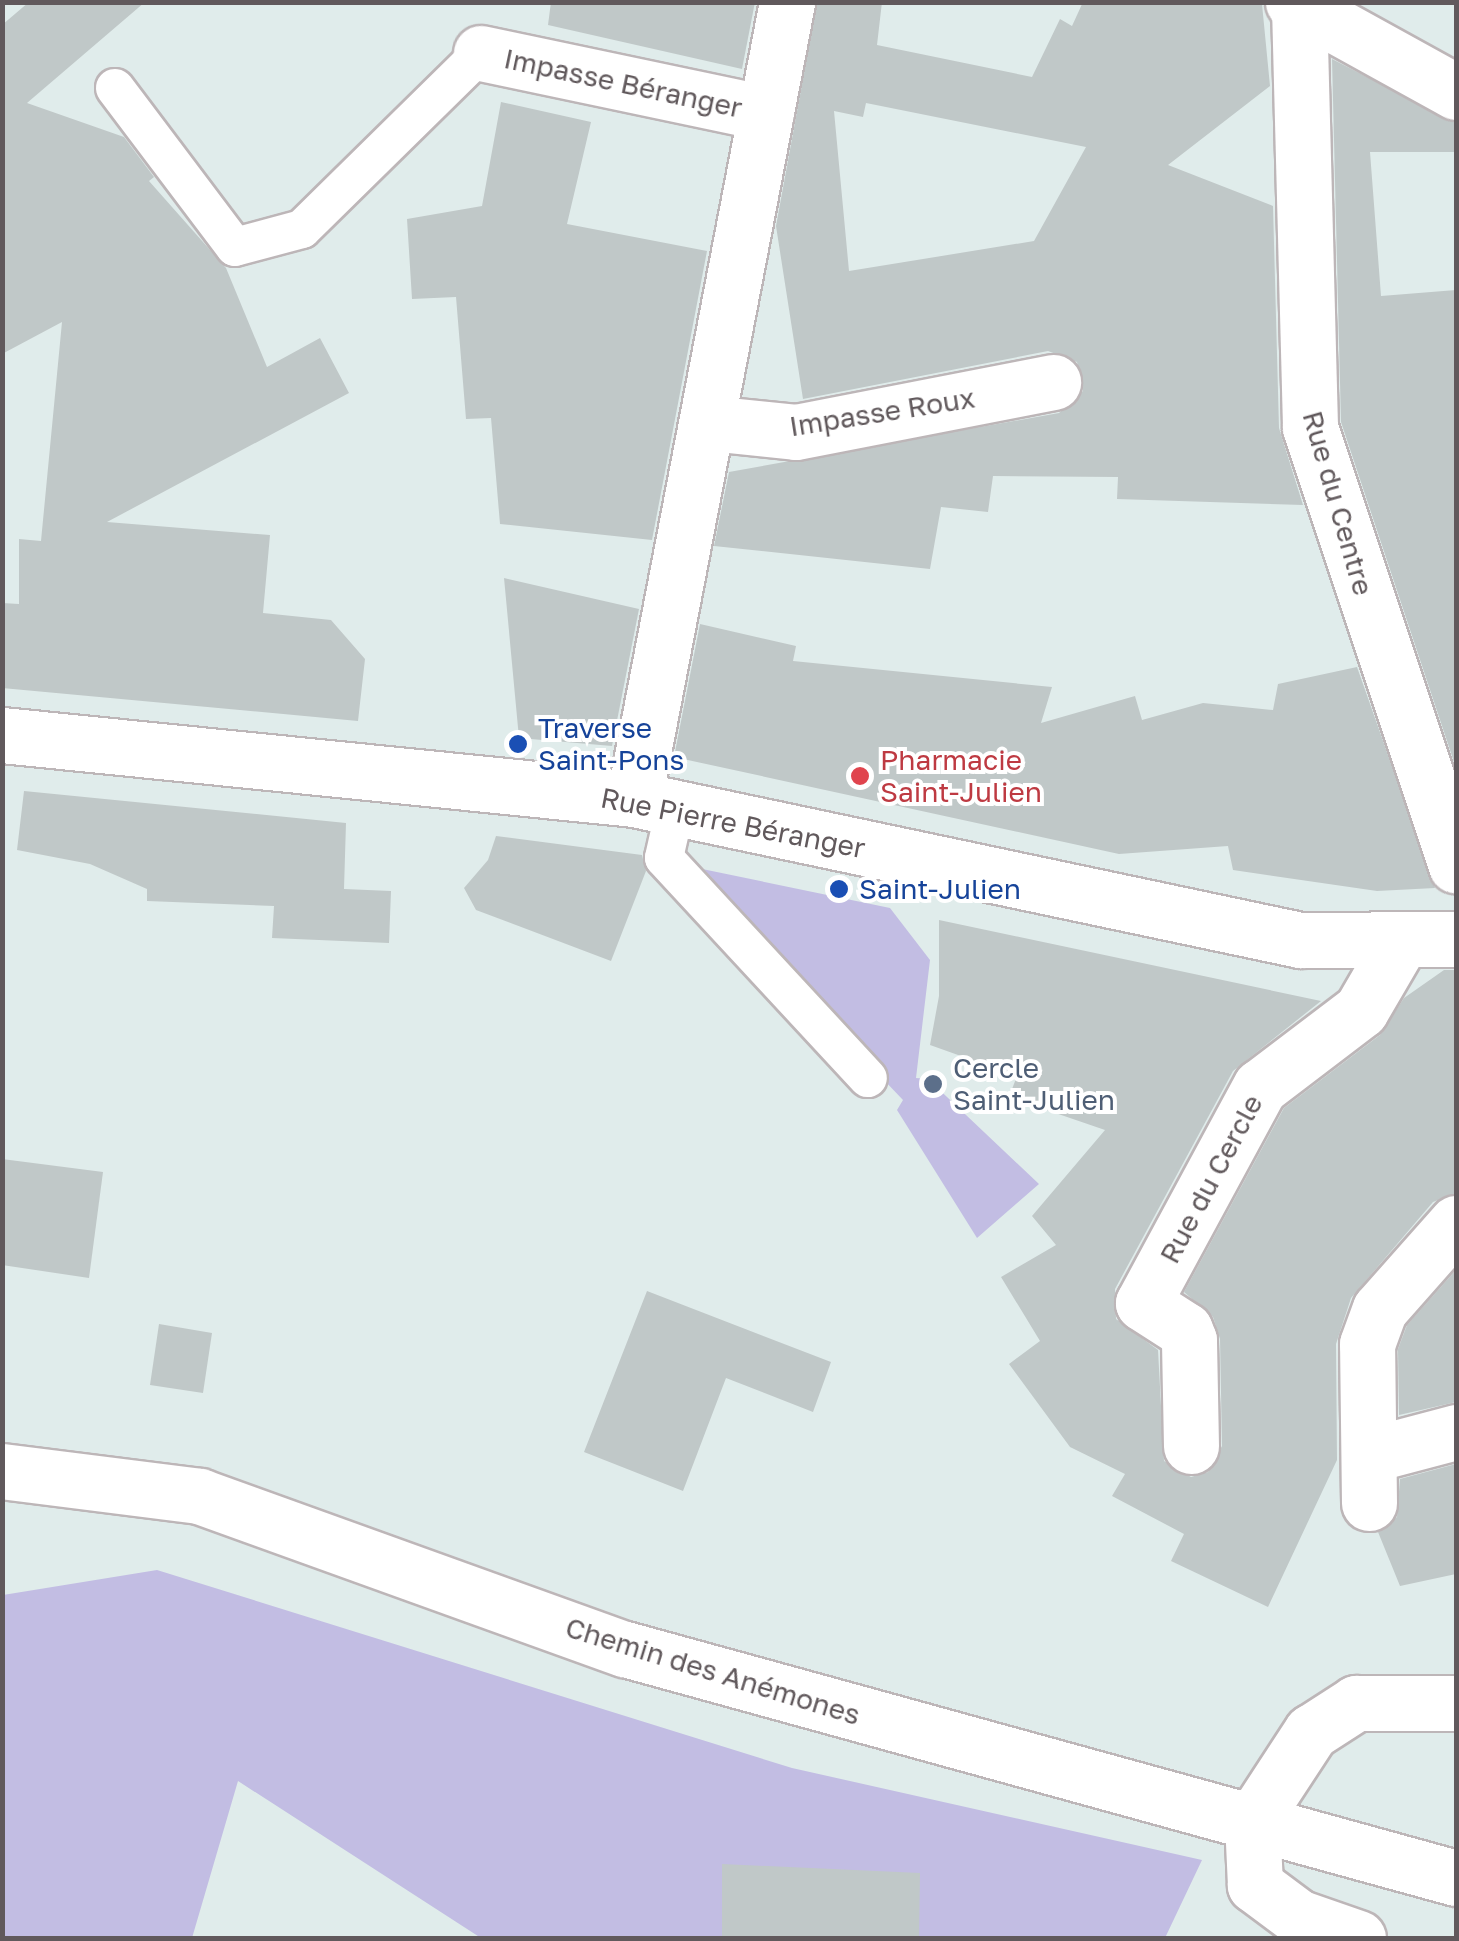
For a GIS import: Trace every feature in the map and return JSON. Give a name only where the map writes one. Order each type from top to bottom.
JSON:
[{"type":"street","points":[[654,804],[709,423],[787,2]]},
{"type":"street","points":[[1296,4],[1456,92]]},
{"type":"street","name":"Rue du Centre","points":[[1296,4],[1310,427],[1456,865]]},
{"type":"street","name":"Impasse Béranger","points":[[481,52],[766,113]]},
{"type":"street","name":"Impasse Roux","points":[[709,423],[796,432],[1053,382]]},
{"type":"street","name":"Rue Pierre Béranger","points":[[2,735],[654,804],[1300,940],[1400,943],[1456,939]]},
{"type":"street","name":"Rue du Cercle","points":[[1191,1446],[1190,1340],[1186,1330],[1144,1303],[1260,1087],[1361,1010],[1400,943]]},
{"type":"street","points":[[1456,1223],[1380,1309],[1367,1344],[1369,1479],[1456,1432]]},
{"type":"street","name":"Chemin des Anémones","points":[[2,1472],[200,1496],[624,1649],[1456,1878]]},
{"type":"street","points":[[1358,1938],[1298,1916],[1255,1884],[1252,1822],[1311,1732],[1356,1703],[1456,1702]]},
{"type":"lane","points":[[115,88],[235,247],[302,229],[481,52]]},
{"type":"lane","points":[[654,804],[664,858],[868,1078]]},
{"type":"shaded area","points":[[678,864],[890,908],[930,960],[916,1078],[928,1079],[1039,1184],[977,1238],[897,1110],[903,1100]]},
{"type":"shaded area","points":[[157,1570],[792,1768],[1202,1860],[1165,1938],[481,1938],[238,1781],[192,1938],[3,1938],[3,1595]]},
{"type":"building","points":[[29,2],[145,2],[27,103],[124,137],[154,177],[149,181],[226,268],[267,367],[320,338],[349,393],[107,522],[270,535],[263,613],[331,620],[365,659],[358,721],[2,688],[2,603],[19,604],[19,539],[41,541],[62,322],[2,354],[2,25]]},
{"type":"building","points":[[551,2],[755,2],[742,69],[548,25]]},
{"type":"building","points":[[817,2],[882,2],[877,45],[1032,77],[1060,19],[1072,26],[1083,2],[1262,4],[1270,86],[1168,165],[1273,206],[1279,428],[1303,505],[1117,499],[1118,477],[993,476],[988,512],[941,507],[930,569],[714,546],[729,472],[1059,413],[1083,391],[1077,362],[1048,351],[803,399],[776,226]],"holes":[[[866,103],[1086,147],[1034,241],[849,271],[834,111],[863,117]]]},
{"type":"building","points":[[1332,59],[1456,123],[1456,152],[1370,152],[1381,296],[1456,290],[1456,768],[1341,422]]},
{"type":"building","points":[[501,102],[591,122],[567,224],[707,251],[652,540],[500,524],[491,418],[466,419],[456,297],[412,299],[407,219],[482,206]]},
{"type":"building","points":[[504,578],[639,609],[612,746],[519,738]]},
{"type":"building","points":[[700,624],[796,646],[793,661],[1052,687],[1041,723],[1135,696],[1142,720],[1203,703],[1273,710],[1278,684],[1357,667],[1435,888],[1377,891],[1233,870],[1228,846],[1119,854],[674,757]]},
{"type":"building","points":[[24,791],[346,823],[344,889],[391,891],[389,943],[272,938],[274,906],[147,901],[147,889],[90,864],[17,850]]},
{"type":"building","points":[[496,836],[642,855],[646,871],[611,961],[476,910],[464,888],[488,860]]},
{"type":"building","points":[[939,920],[1321,1001],[1233,1071],[1115,1289],[1116,1319],[1158,1350],[1164,1461],[1191,1477],[1208,1472],[1222,1446],[1220,1339],[1213,1317],[1184,1292],[1284,1108],[1380,1035],[1404,998],[1444,970],[1456,970],[1456,1193],[1433,1202],[1351,1298],[1336,1344],[1337,1460],[1268,1607],[1171,1561],[1184,1534],[1112,1496],[1125,1474],[1070,1447],[1009,1364],[1040,1341],[1001,1277],[1056,1245],[1032,1216],[1105,1130],[1009,1097],[1017,1076],[930,1045],[939,996]]},
{"type":"building","points":[[2,1159],[103,1172],[89,1278],[2,1265]]},
{"type":"building","points":[[1456,1270],[1456,1402],[1399,1415],[1398,1349],[1407,1325]]},
{"type":"building","points":[[647,1291],[831,1362],[813,1412],[726,1378],[683,1491],[584,1452]]},
{"type":"building","points":[[159,1324],[212,1333],[203,1393],[150,1385]]},
{"type":"building","points":[[1456,1464],[1456,1574],[1400,1586],[1378,1532],[1397,1517],[1400,1479]]},
{"type":"building","points":[[722,1864],[920,1873],[919,1938],[722,1938]]},
{"type":"place","name":"Traverse Saint-Pons","points":[[518,744]]},
{"type":"place","name":"Pharmacie Saint-Julien","points":[[860,776]]},
{"type":"place","name":"Saint-Julien","points":[[839,889]]},
{"type":"place","name":"Cercle Saint-Julien","points":[[933,1084]]}]
